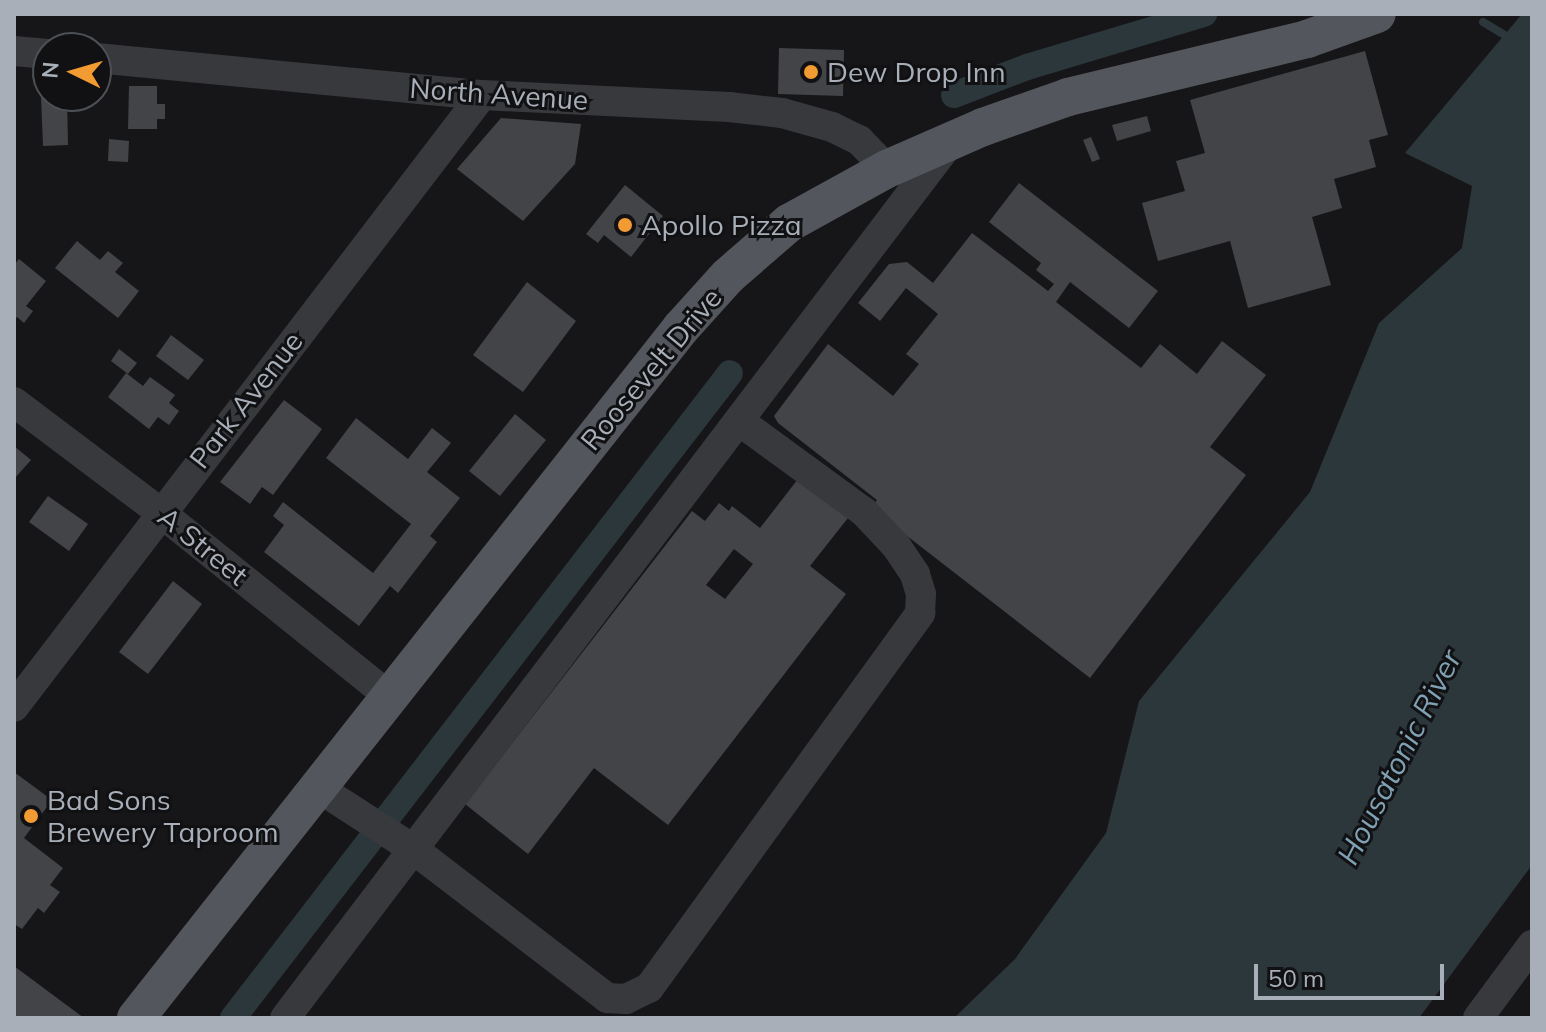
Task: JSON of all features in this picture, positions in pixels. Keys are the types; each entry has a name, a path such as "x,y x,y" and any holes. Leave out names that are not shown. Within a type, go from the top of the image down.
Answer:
{"main road":[{"name":"Roosevelt Drive","path":"136,1018 328,794 388,695 681,328 728,276 789,223 887,169 952,140 1068,97 1307,39 1377,14"}],"street":[{"name":"North Avenue","path":"112,60 482,95 729,107 782,113 832,127 859,140 887,169"},
{"name":"Park Avenue","path":"14,707 160,512 482,95"},
{"path":"285,1018 407,845 739,421 952,140"},
{"name":"A Street","path":"14,402 160,512 388,695"},
{"path":"328,794 407,845 607,998 626,999 649,988 920,613 921,594 915,574 897,547 864,512 739,421"},
{"path":"1478,1018 1532,945"}],"water":[{"name":"Housatonic River","path":"1522,14 1532,14 1532,865 1419,1018 954,1018 1015,959 1106,833 1139,701 1310,492 1379,323 1462,248 1472,186 1405,153"}],"building":[{"name":"Dew Drop Inn","path":"779,48 844,50 843,96 778,94"},
{"path":"1365,51 1388,135 1369,140 1376,167 1334,179 1342,208 1312,217 1331,285 1248,308 1230,241 1158,261 1142,203 1185,191 1176,161 1205,153 1190,100"},
{"path":"129,86 157,86 157,104 165,104 165,119 157,119 157,129 128,129"},
{"path":"42,112 67,112 68,145 43,146"},
{"path":"1147,116 1151,131 1117,141 1112,125"},
{"path":"501,118 581,124 575,164 523,221 457,169"},
{"path":"1091,137 1100,159 1092,162 1083,140"},
{"path":"109,139 129,141 128,162 108,161"},
{"path":"1019,183 1158,291 1129,328 1070,282 1056,302 1141,368 1160,344 1197,374 1222,341 1266,375 1210,447 1246,475 1090,678 871,508 877,500 778,423 774,416 828,344 893,396 919,364 906,354 938,314 906,288 880,321 858,303 889,264 907,262 933,283 972,233 1048,291 1054,284 1036,270 1041,263 989,222"},
{"name":"Apollo Pizza","path":"625,185 663,216 631,257 604,235 598,243 586,234"},
{"path":"77,241 100,260 108,251 123,263 115,272 139,291 118,318 55,268"},
{"path":"19,259 46,281 26,306 33,311 24,323 17,317 14,321 14,265"},
{"path":"527,282 576,321 523,392 473,355"},
{"path":"171,335 204,360 188,380 156,356"},
{"path":"119,349 137,363 128,374 111,361"},
{"path":"126,373 143,386 150,377 175,395 169,403 179,411 169,425 158,417 149,429 108,397"},
{"path":"284,400 322,429 273,495 262,487 250,504 220,482"},
{"path":"515,414 546,440 500,496 469,471"},
{"path":"356,418 408,459 432,428 451,443 427,472 460,498 430,536 437,542 398,593 390,586 359,626 264,552 284,525 273,516 283,502 373,573 411,524 326,458"},
{"path":"14,446 31,460 14,479"},
{"path":"798,479 848,518 810,566 846,594 668,825 594,768 528,854 465,804 692,511 705,521 719,503 729,511 732,506 760,528","holes":["734,549 753,564 725,599 706,585"]},
{"path":"48,496 88,524 69,551 29,522"},
{"path":"173,581 202,604 148,674 119,652"},
{"path":"14,772 52,800 24,838 63,868 50,885 60,892 44,913 38,908 22,929 14,924"},
{"path":"14,966 84,1018 14,1018"}],"waterway":[{"path":"954,95 1027,67 1204,14"},
{"path":"1483,22 1510,38"},
{"path":"233,1018 730,373"}],"place":[{"name":"Dew Drop Inn","path":"811,72"},
{"name":"Apollo Pizza","path":"625,225"},
{"name":"Bad Sons Brewery Taproom","path":"31,816"}]}
